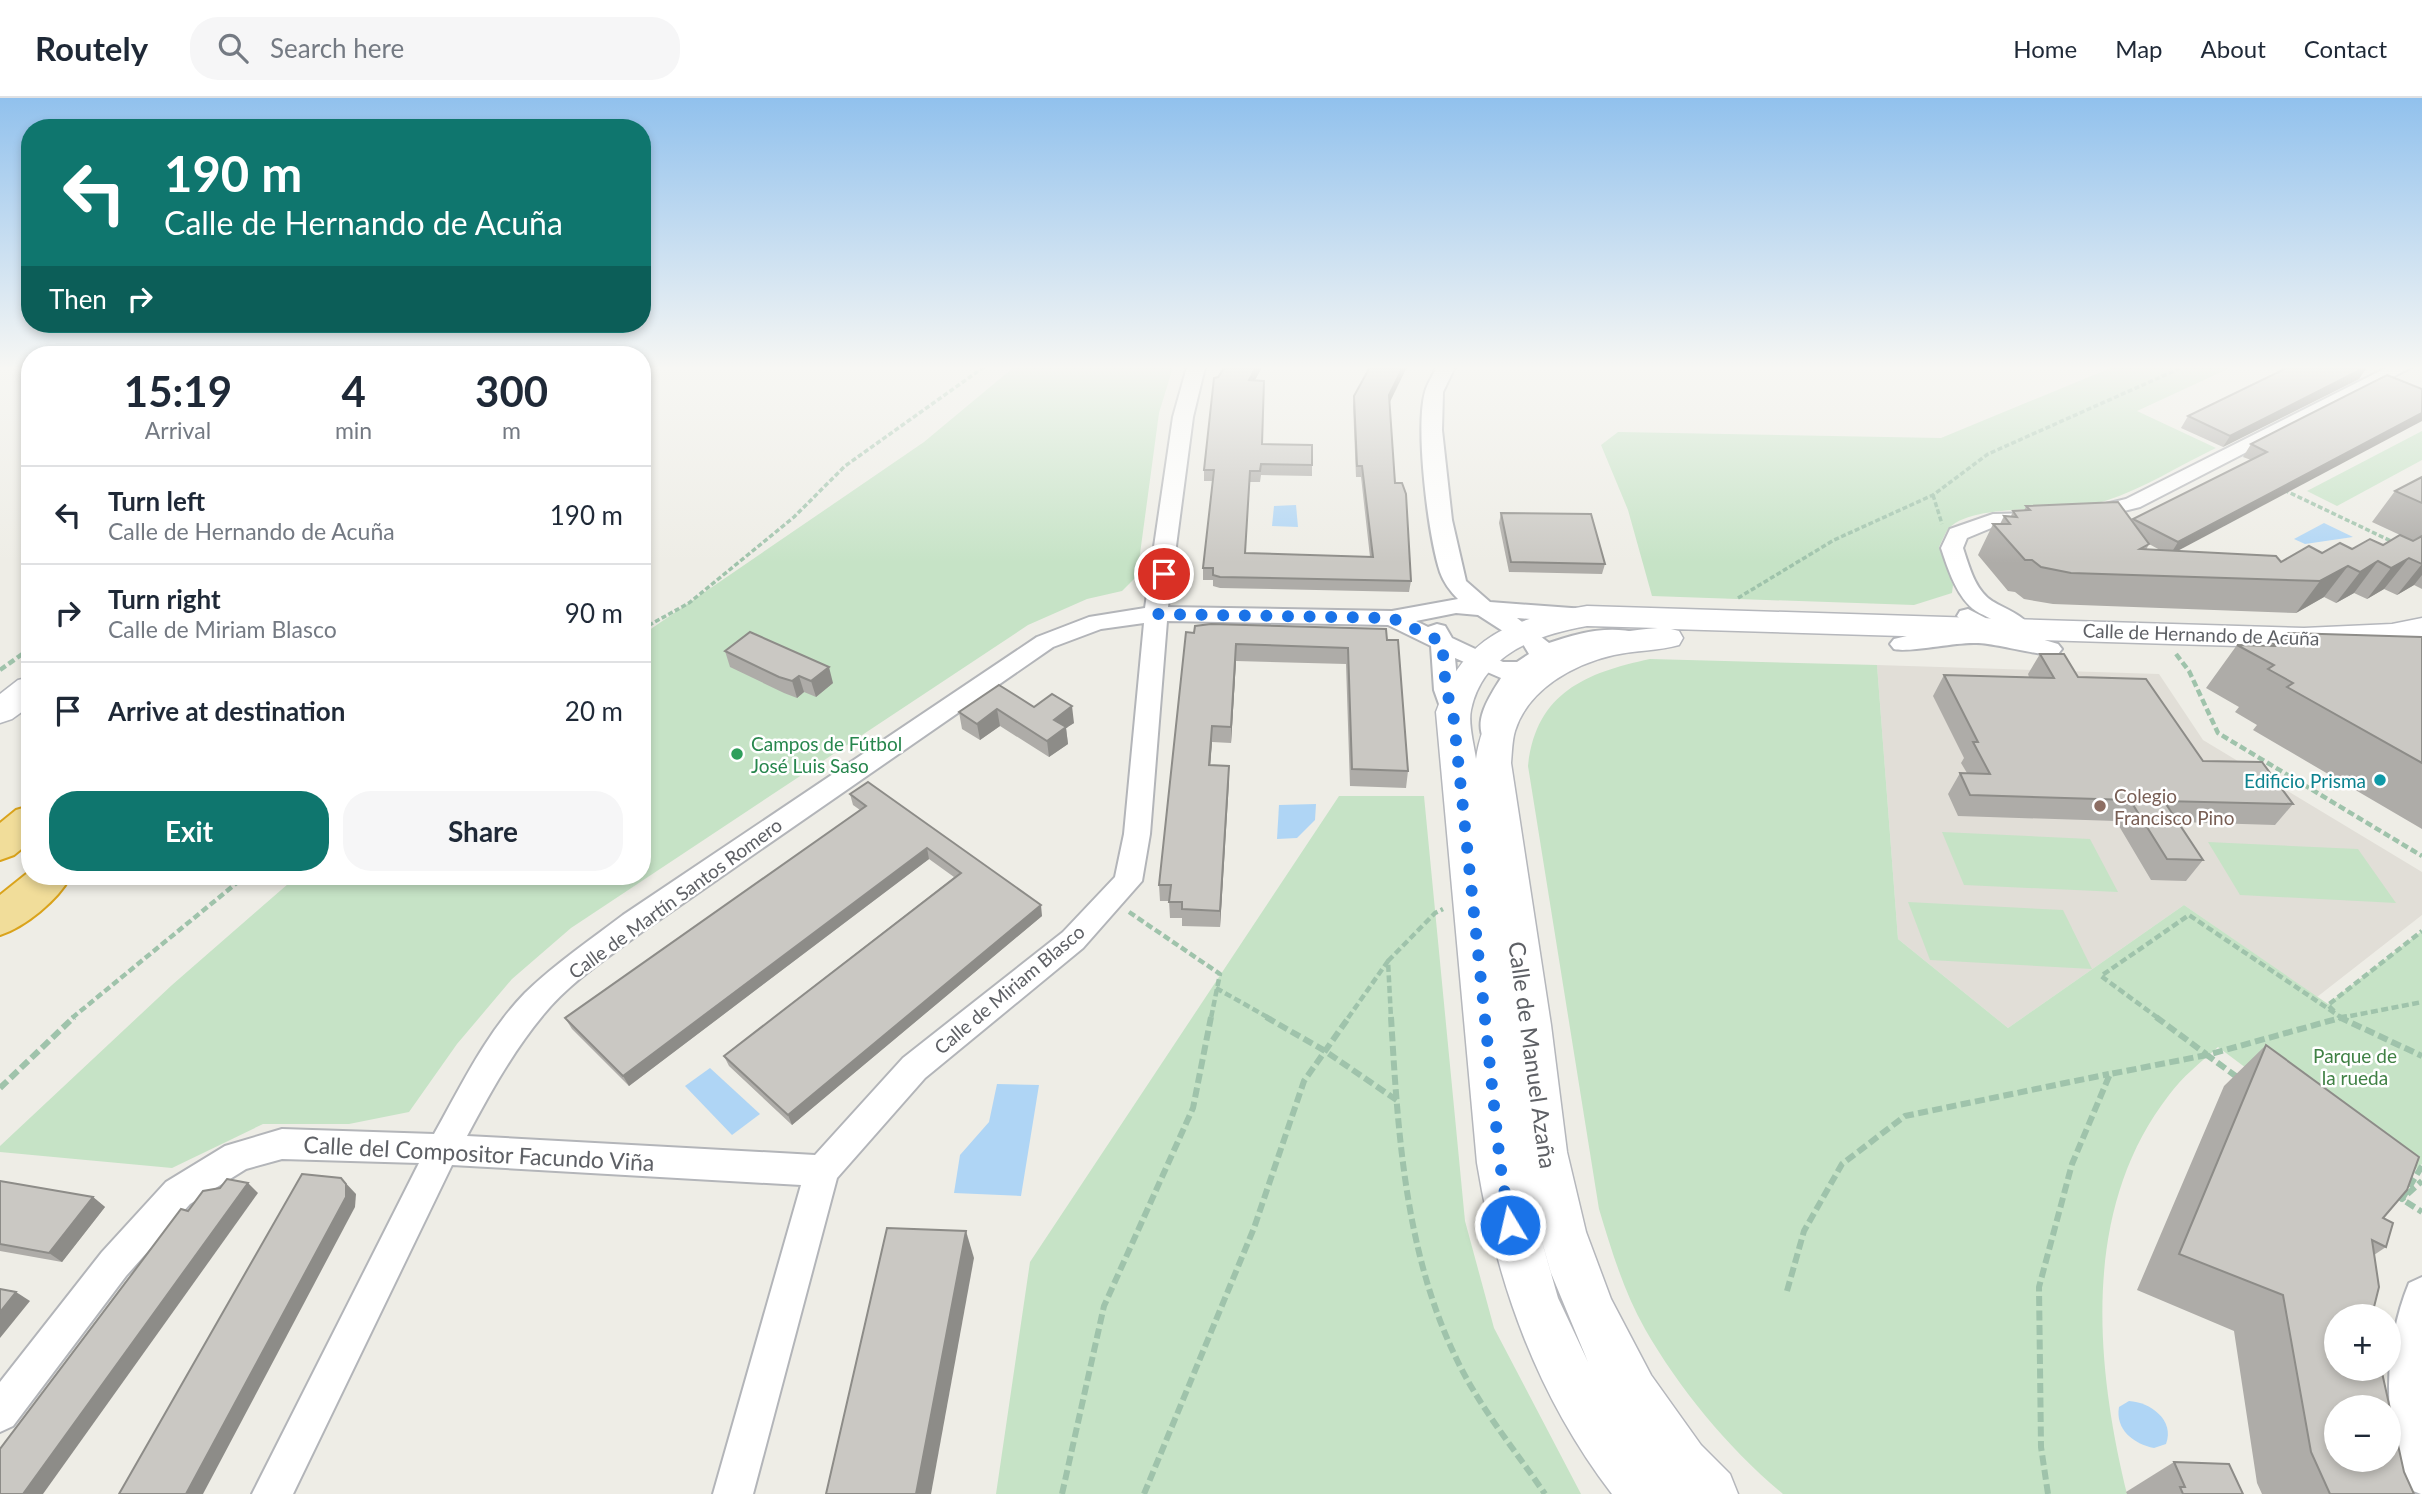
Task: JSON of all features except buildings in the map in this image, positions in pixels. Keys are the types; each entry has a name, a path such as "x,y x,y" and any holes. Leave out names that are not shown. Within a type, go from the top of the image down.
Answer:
{"highway":[{"path":"0,845 21,828"},
{"path":"0,919 40,885"}],"street":[{"name":"Calle de Miriam Blasco","path":"733,1494 822,1171 914,1068 1073,940 1128,881 1137,834 1156,614 1181,432"},
{"path":"1435,432 1435,463 1446,552 1455,583 1483,608"},
{"path":"1991,623 1961,577 1953,559 1952,548 1958,534 1993,520 2059,517 2133,503 2275,432"},
{"path":"1440,609 1455,583"},
{"name":"Calle de Hernando de Acuña","path":"1156,614 1392,618 1456,606 1587,616 1715,619 2050,649 2330,638 2392,634 2422,628"},
{"name":"Calle de Hernando de Acuña","path":"1483,608 1522,630 1541,648 1530,670"},
{"name":"Calle de Manuel Azaña","path":"1440,609 1435,626 1442,642 1446,690 1453,712 1500,1163 1510,1225 1531,1300 1562,1370 1591,1419 1646,1494"},
{"name":"Calle de Martín Santos Romero","path":"272,1494 488,1064 535,1003 581,962 1045,642 1097,622 1156,614"},
{"name":"Calle de Hernando de Acuña","path":"1478,661 1496,645 1522,630 1587,616"},
{"name":"Calle de Hernando de Acuña","path":"1392,618 1442,642"},
{"name":"Calle de Hernando de Acuña","path":"1991,623 2050,649"},
{"name":"Calle de Hernando de Acuña","path":"1530,670 1586,651 1646,639 1910,635 1991,623 2168,643 2353,659 2422,655"},
{"path":"1442,642 1500,670 1530,670"},
{"name":"Calle de Manuel Azaña","path":"1453,712 1460,686 1478,661"},
{"name":"Calle de Manuel Azaña","path":"1530,670 1493,741 1493,763 1551,1192 1578,1283 1599,1332 1656,1427 1702,1490"},
{"path":"0,711 21,695"},
{"name":"Calle del Compositor Facundo Viña","path":"0,1413 114,1264 178,1193 237,1157 282,1144 340,1144 442,1152 822,1171"},
{"path":"2422,1295 2408,1360 2413,1432 2422,1475"}],"path":[{"path":"651,624 689,603 794,517 845,466 896,432"},
{"path":"1715,619 1722,608 1834,540 1933,495 1988,454 2038,432"},
{"path":"2283,489 2397,544"},
{"path":"1933,495 1945,534"},
{"path":"2168,643 2189,671 2218,733 2422,856"},
{"path":"0,670 21,655"},
{"path":"0,1088 83,1008 234,885"},
{"path":"1062,1494 1104,1306 1193,1108 1220,974 1110,900"},
{"path":"1144,1494 1254,1228 1304,1081 1388,961 1435,913"},
{"path":"2239,1079 2101,976 2189,915 2341,1018 2422,1056"},
{"path":"2341,1018 2328,1004 2422,931"},
{"path":"1388,961 1403,1173 1427,1287 1457,1362 1545,1494"},
{"path":"1216,988 1325,1051 1398,1101"},
{"path":"1787,1290 1804,1231 1842,1164 1905,1116 2207,1055 2341,1018 2422,1002"},
{"path":"2048,1494 2041,1447 2039,1287 2072,1164 2110,1074"},
{"path":"2402,1199 2422,1166"},
{"path":"2402,1199 2422,1181"},
{"path":"2391,1191 2422,1212"}],"shaded area":[{"name":"Colegio Francisco Pino","path":"1877,665 2159,674 2203,740 2422,872 2422,915 2317,997 2184,905 2008,1028 1898,939"}],"green space":[{"name":"Campos de Fútbol José Luis Saso","path":"936,432 1156,432 1137,576 1122,591 1087,599 1028,625 651,875 651,629"},
{"path":"1618,432 1941,438 1955,432 2182,432 2216,448 2105,501 2068,507 2000,511 1962,520 1949,528 1939,547 1953,585 1952,593 1914,605 1652,596 1628,510 1601,445"},
{"path":"2422,432 2422,460 2337,506 2307,491"},
{"name":"Parque de la rueda","path":"1650,659 1877,665 1898,939 2008,1028 2184,905 2328,1004 2422,931 2422,1164 2399,1183 2218,1047 2174,1088 2141,1139 2121,1187 2109,1236 2103,1288 2103,1340 2108,1392 2127,1494 1783,1494 1744,1458 1707,1418 1659,1352 1637,1315 1613,1255 1599,1209 1528,766 1541,720 1568,690 1605,671"},
{"path":"1339,796 1424,796 1465,1221 1494,1328 1581,1494 996,1494 1030,1262"},
{"path":"1942,832 2090,839 2118,892 1964,885"},
{"path":"2208,842 2358,849 2396,903 2240,895"},
{"name":"Campos de Fútbol José Luis Saso","path":"287,885 636,885 571,928 512,979 457,1044 409,1112 349,1124 263,1124 172,1168 0,1152 0,1146 172,985"},
{"path":"1908,902 2063,910 2092,969 1930,960"}],"water":[{"path":"1296,505 1298,527 1272,526 1274,506"},
{"path":"2324,523 2353,537 2305,544 2294,539"},
{"path":"1316,804 1315,820 1297,838 1277,839 1279,805"},
{"path":"710,1068 760,1114 732,1135 685,1086"},
{"path":"997,1084 1039,1085 1021,1196 954,1193 960,1155 989,1122"},
{"path":"2129,1401 2145,1405 2159,1414 2167,1427 2166,1444 2154,1448 2128,1435 2120,1423 2119,1407"}],"place":[{"name":"Campos de Fútbol José Luis Saso","path":"737,754"},
{"name":"Edificio Prisma","path":"2380,780"},
{"name":"Colegio Francisco Pino","path":"2100,806"}],"route":[{"path":"1164,574 1156,614 1392,618 1442,642 1446,690 1453,712 1500,1163 1510,1225"}]}
